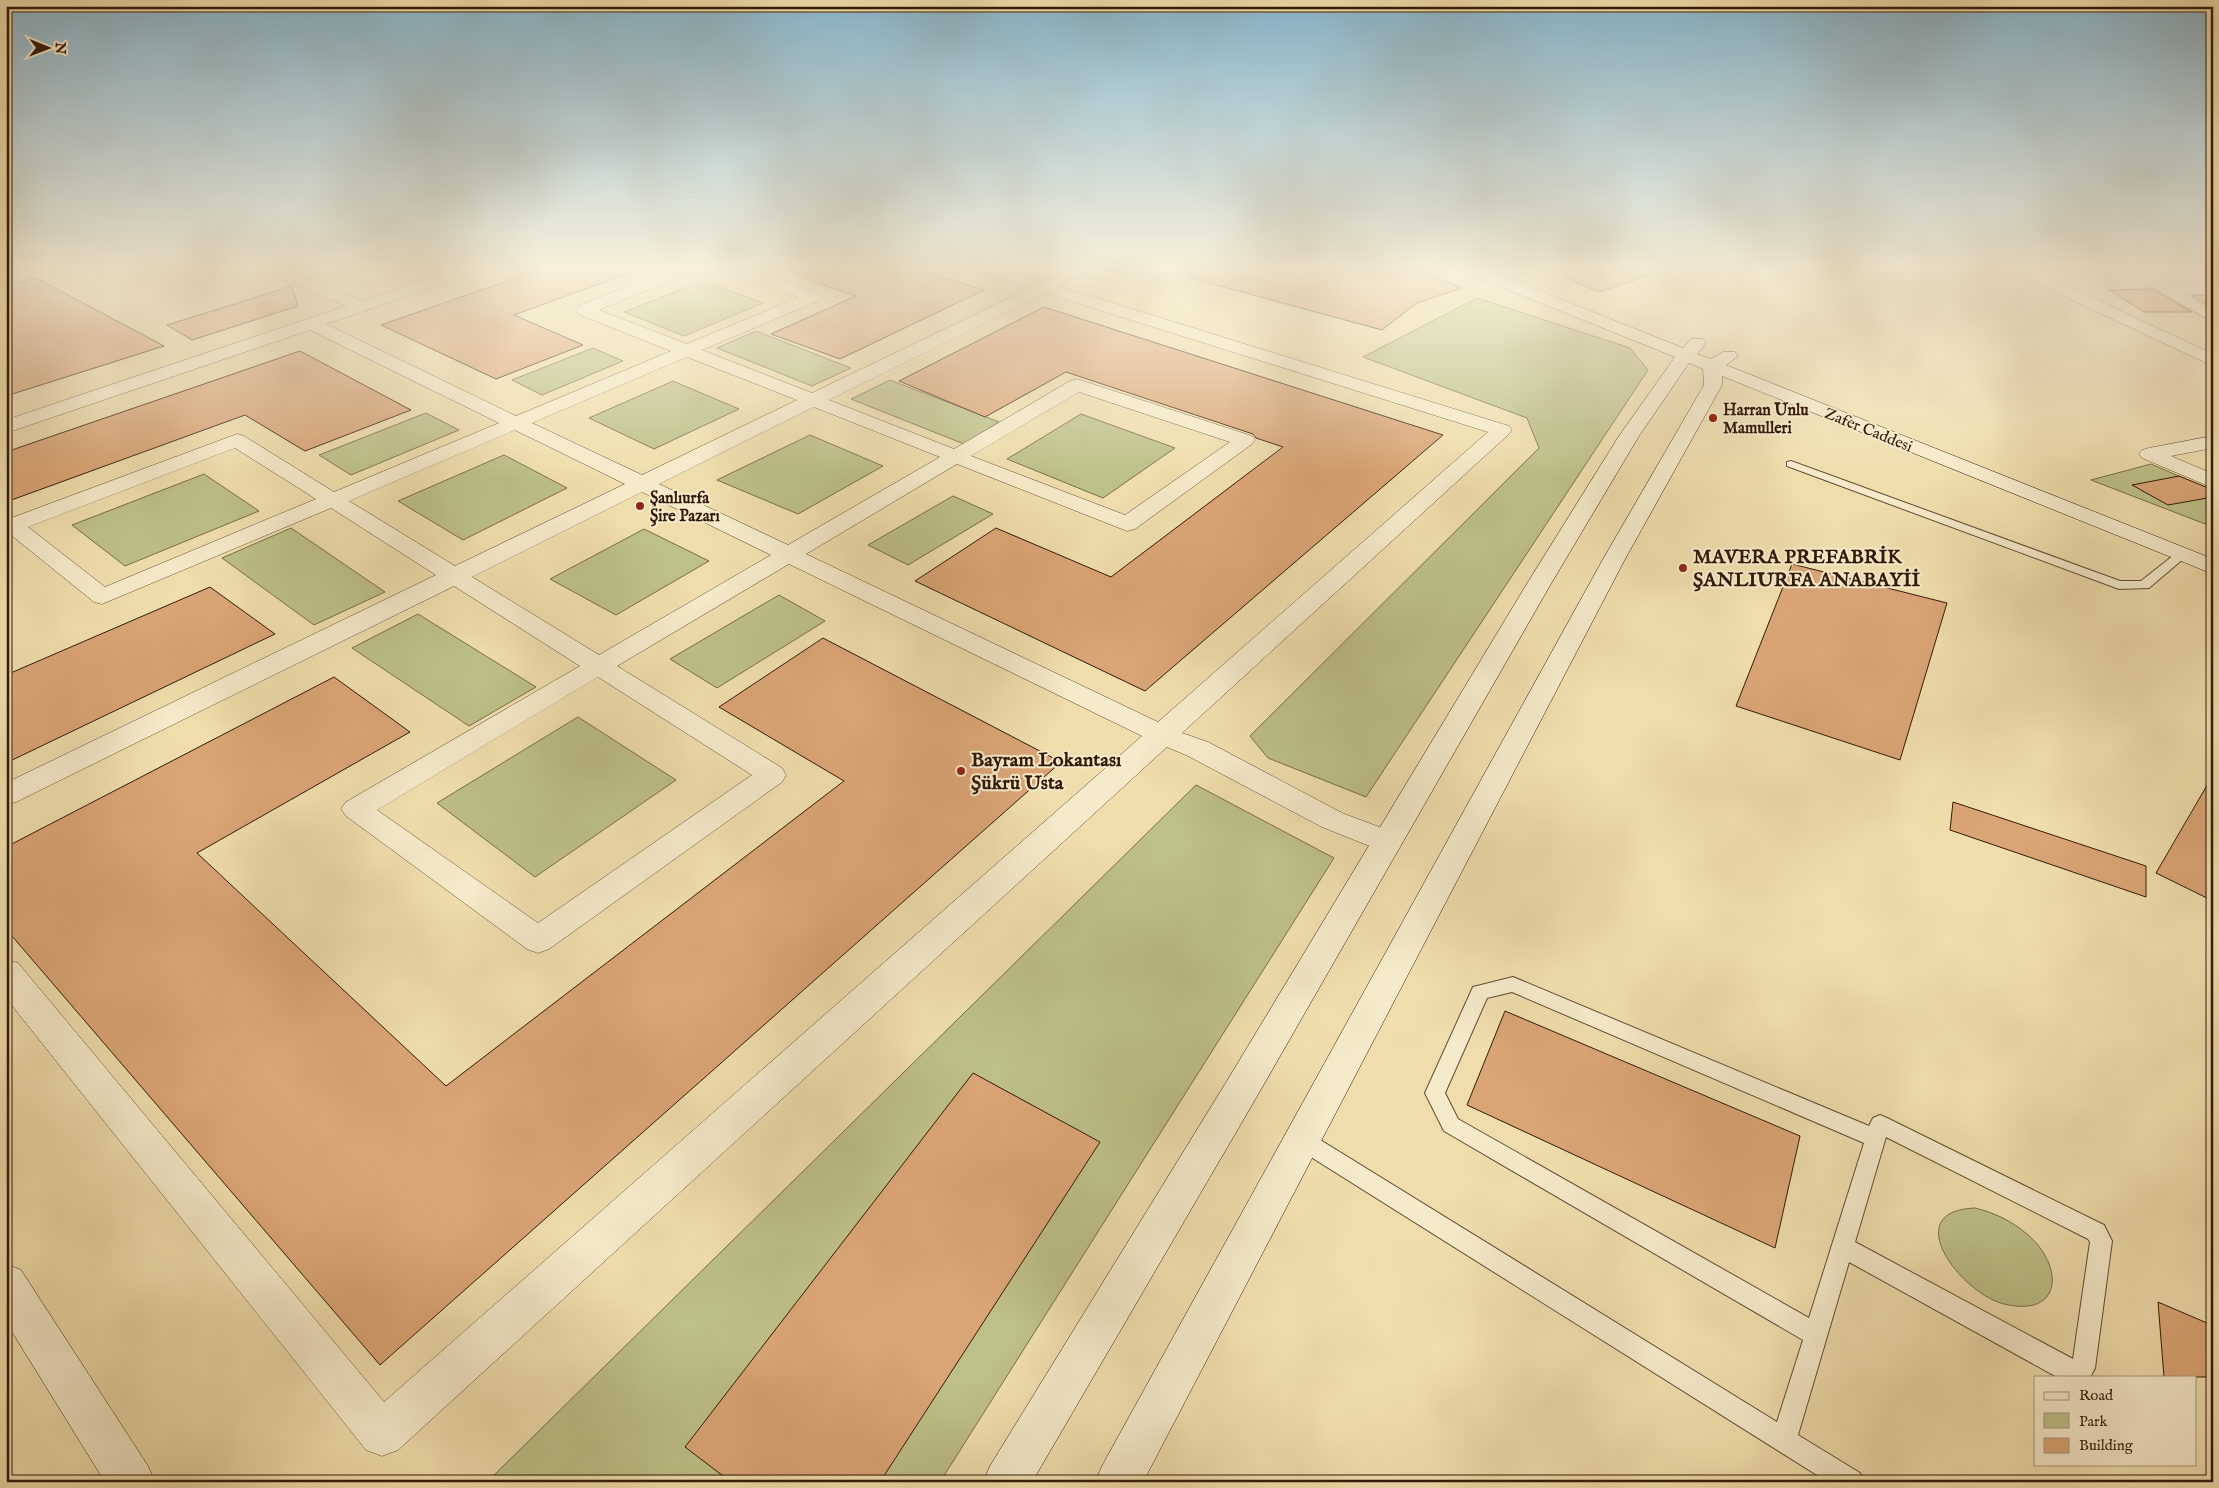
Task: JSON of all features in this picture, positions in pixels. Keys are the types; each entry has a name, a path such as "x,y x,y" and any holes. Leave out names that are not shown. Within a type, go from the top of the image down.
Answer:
{"street":[{"path":"6,427 269,338"},
{"path":"342,338 1162,735 1198,749 1332,820 1387,842"},
{"path":"655,338 686,351 955,457 1127,524 1245,440 1077,385 955,457 789,555 599,666 356,809 538,940 772,775 599,666 454,576 333,500 237,440 12,525 102,597 333,500 516,423 686,351 716,338"},
{"path":"6,795 941,338"},
{"path":"6,973 382,1434 1502,430 1207,338"},
{"name":"Zafer Caddesi","path":"1661,338 2213,549"},
{"name":"Zafer Caddesi","path":"1667,338 2213,566"},
{"path":"2165,338 2213,361"},
{"path":"1006,1482 1628,436 1676,367 1706,355 1713,385 1613,561 1118,1482"},
{"path":"2213,442 2149,454 2213,482"},
{"path":"6,1284 132,1482"}],"lane":[{"path":"1791,464 2119,584 2144,585 2183,554"},
{"path":"1816,1335 1451,1125 1435,1093 1480,992 1513,984 1876,1139"},
{"path":"1784,1440 1880,1124 2096,1232 2101,1241 2083,1368 2072,1372 1843,1247"},
{"path":"1302,1140 1851,1482"}],"green space":[{"path":"739,338 775,338 851,368 812,386 717,348"},
{"path":"1399,338 1601,338 1630,348 1648,370 1366,797 1268,758 1250,736 1539,448 1527,418 1363,357"},
{"path":"593,348 623,361 542,395 512,380"},
{"path":"890,380 999,422 964,444 851,399"},
{"path":"673,381 739,409 654,449 589,418"},
{"path":"426,413 459,430 351,475 319,455"},
{"path":"1081,414 1175,448 1103,498 1007,459"},
{"path":"810,435 883,466 798,514 717,480"},
{"path":"504,455 567,488 463,540 398,501"},
{"path":"2151,464 2213,491 2213,527 2091,480"},
{"path":"204,474 259,511 125,566 72,525"},
{"path":"953,496 993,514 908,565 868,545"},
{"path":"291,528 385,592 314,625 222,558"},
{"path":"644,529 709,561 616,615 550,579"},
{"path":"779,595 825,621 717,688 670,659"},
{"path":"418,614 536,687 469,726 352,648"},
{"path":"578,717 676,780 535,877 437,803"},
{"path":"1196,785 1334,858 940,1482 487,1482"},
{"path":"1975,1208 1989,1212 2009,1222 2022,1230 2040,1247 2048,1261 2052,1274 2052,1286 2047,1296 2038,1303 2023,1306 2004,1304 1987,1297 1956,1270 1944,1253 1939,1237 1941,1223 1952,1213"}],"building":[{"path":"6,338 150,338 164,346 6,396"},
{"path":"410,338 568,338 583,345 496,379"},
{"path":"783,338 883,338 840,359"},
{"path":"982,338 1142,338 1443,435 1145,691 915,581 996,528 1111,577 1283,447 1256,438 1253,434 1066,372 985,417 899,381"},
{"path":"300,351 411,410 305,451 245,415 6,502 6,452"},
{"path":"2179,476 2213,490 2213,497 2168,505 2132,485"},
{"path":"1792,564 1947,603 1900,760 1736,706"},
{"path":"210,587 275,634 6,763 6,675"},
{"path":"823,638 1061,762 380,1365 6,929 6,847 334,677 410,732 197,853 446,1086 844,781 719,707"},
{"path":"2213,775 2213,901 2156,873"},
{"path":"1953,802 2146,866 2146,897 1950,830"},
{"path":"1505,1011 1800,1136 1775,1248 1467,1105"},
{"path":"973,1073 1100,1142 880,1482 731,1482 685,1447"},
{"path":"2158,1302 2207,1323 2212,1377 2164,1376"}],"place":[{"name":"Harran Unlu Mamulleri","path":"1713,418"},
{"name":"Şanlıurfa Şire Pazarı","path":"640,506"},
{"name":"MAVERA PREFABRİK ŞANLIURFA ANABAYİİ","path":"1683,568"},
{"name":"Bayram Lokantası Şükrü Usta","path":"961,771"}]}
